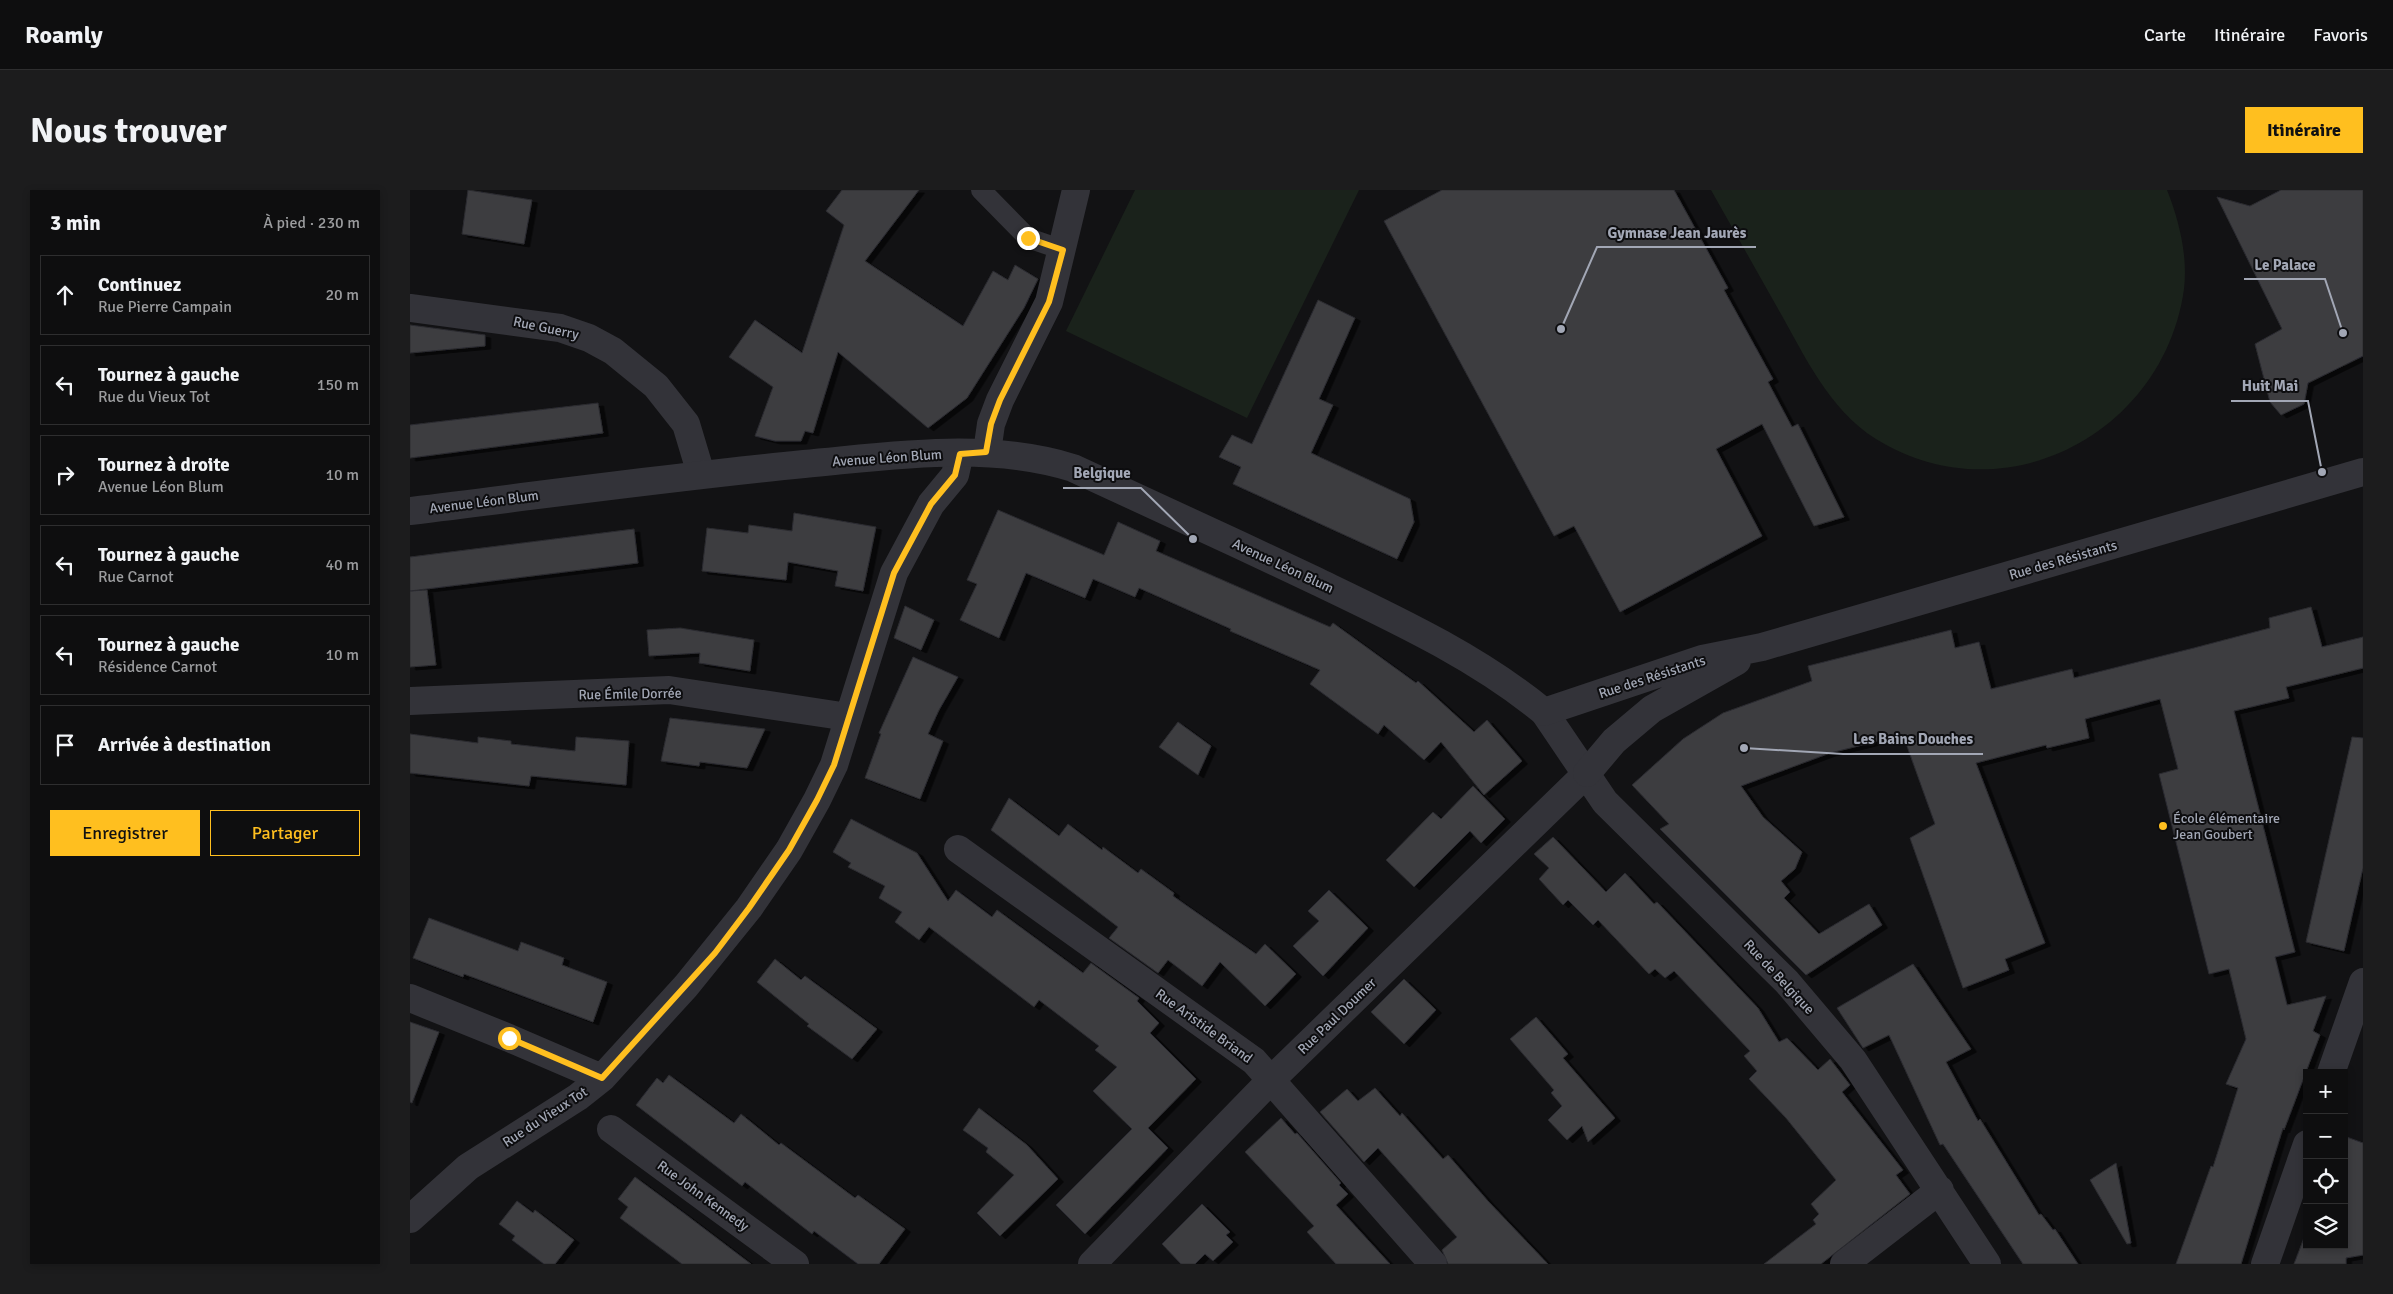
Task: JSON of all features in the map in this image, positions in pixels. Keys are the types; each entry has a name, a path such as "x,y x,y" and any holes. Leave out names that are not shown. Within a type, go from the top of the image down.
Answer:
{"street":[{"path":"986,452 991,424 1000,400 1049,302 1076,190"},
{"name":"Rue Guerry","path":"410,308 560,328 589,338 613,351 656,386 686,424 701,474"},
{"name":"Avenue Léon Blum","path":"410,510 610,488 701,474 885,456 986,452 1045,459 1073,468 1381,612 1442,644 1519,691 1544,712"},
{"name":"Rue du Vieux Tot","path":"410,1219 468,1167 578,1097 602,1078 715,953 754,901 789,850 834,765 894,573 931,504 955,475 960,454"},
{"name":"Rue des Résistants","path":"1544,712 1702,659 1762,647 2363,472"},
{"name":"Rue des Résistants","path":"1587,773 1614,741 1652,709 1762,647"},
{"name":"Rue Émile Dorrée","path":"410,701 669,690 848,717"},
{"name":"Rue de Belgique","path":"1544,712 1605,802 1787,982 1847,1053 1940,1190 1987,1264"},
{"name":"Rue Paul Doumer","path":"1092,1264 1270,1081 1587,773"},
{"name":"Rue Aristide Briand","path":"958,849 1254,1061 1433,1264"},
{"path":"2333,1069 2363,982"},
{"path":"410,998 602,1078"},
{"name":"Rue John Kennedy","path":"611,1129 795,1264"},
{"path":"2265,1264 2303,1155"},
{"path":"1844,1264 1940,1190"}],"lane":[{"path":"981,190 1028,238 1063,250"}],"shaded area":[{"path":"1135,190 1359,190 1247,418 1066,331"},
{"path":"1711,190 2167,190 2182,238 2185,264 2184,289 2170,340 2145,385 2111,421 2070,448 2024,464 1975,469 1925,461 1876,439 1859,427 1831,396 1808,362"}],"building":[{"path":"468,190 532,200 524,244 462,234"},
{"path":"842,190 919,190 865,261 963,326 993,271 1008,280 1015,265 1038,279 1024,308 967,398 928,428 838,352 813,433 805,431 801,441 775,441 755,436 773,387 729,357 755,320 802,353 844,225 826,211"},
{"path":"1442,190 1674,190 1728,288 1724,290 1773,379 1768,382 1792,427 1798,424 1844,517 1814,526 1762,424 1716,449 1762,536 1620,612 1574,526 1554,536 1384,221"},
{"path":"2281,190 2363,190 2363,356 2308,383 2304,404 2281,415 2270,402 2255,344 2282,329 2217,197 2250,206"},
{"path":"1318,300 1355,318 1319,399 1333,405 1311,453 1410,499 1414,522 1397,559 1233,484 1241,467 1219,457 1232,435 1252,444"},
{"path":"410,325 485,335 485,346 410,353"},
{"path":"598,403 603,433 410,458 410,425"},
{"path":"998,510 1104,555 1118,522 1160,541 1156,551 1330,627 1333,623 1416,683 1418,681 1474,732 1487,720 1522,761 1484,795 1441,742 1424,760 1384,725 1378,734 1310,684 1320,670 1230,631 1231,629 1139,588 1135,597 1093,579 1085,598 1026,573 999,638 960,620 977,584 967,580"},
{"path":"794,513 876,527 863,591 835,586 838,571 788,562 786,580 702,571 707,528 748,533 749,525 792,531"},
{"path":"634,529 638,563 410,591 410,557"},
{"path":"427,590 436,665 410,667 410,591"},
{"path":"905,606 934,620 921,650 894,638"},
{"path":"2311,607 2322,647 2363,637 2363,668 2286,687 2289,698 2234,711 2295,952 2275,957 2287,1005 2326,996 2313,1031 2320,1035 2307,1069 2303,1069 2303,1080 2284,1130 2283,1128 2241,1264 2176,1264 2211,1166 2213,1167 2238,1088 2226,1084 2246,1039 2229,969 2209,974 2159,774 2178,769 2160,699 2085,719 2089,738 2047,748 2046,745 1976,763 2045,943 2005,959 2009,970 1963,988 1910,838 1935,824 1903,735 1830,753 1741,786 1763,817 1802,852 1795,869 1781,881 1790,892 1784,898 1819,934 1869,904 1882,925 1806,975 1660,829 1669,824 1632,785 1683,739 1723,713 1812,681 1808,666 1951,630 1955,648 1979,642 1991,689 2072,669 2074,678 2194,648 2270,628 2269,618"},
{"path":"680,628 754,640 750,671 699,663 700,653 649,656 647,630"},
{"path":"913,657 958,677 928,734 943,741 920,799 865,778 881,734 879,733"},
{"path":"670,718 765,729 747,768 700,762 699,766 661,761"},
{"path":"1178,722 1211,746 1198,775 1159,747"},
{"path":"410,734 478,743 478,737 511,741 511,744 575,751 576,737 629,741 626,785 531,776 529,786 410,773"},
{"path":"2352,737 2363,738 2363,868 2344,951 2306,942"},
{"path":"1473,786 1505,819 1481,843 1470,831 1414,887 1386,860 1433,812 1441,819"},
{"path":"1009,798 1059,836 1068,824 1102,850 1103,847 1138,873 1141,869 1174,893 1173,896 1256,954 1265,944 1296,974 1265,1006 1220,962 1202,986 1168,960 1158,973 1109,938 1118,927 991,830"},
{"path":"851,819 917,853 948,901 956,890 992,917 997,910 1083,973 1091,963 1139,998 1137,1001 1159,1023 1150,1033 1196,1079 1148,1128 1168,1148 1085,1234 1056,1205 1132,1129 1093,1091 1117,1067 1095,1050 1099,1046 1039,1000 1034,1007 929,927 919,940 895,922 902,912 879,898 885,886 848,867 851,863 833,852"},
{"path":"1553,837 1606,892 1625,873 1654,904 1657,902 1758,1008 1779,1042 1787,1038 1818,1070 1830,1059 1850,1085 1842,1092 1903,1170 1896,1175 1910,1194 1821,1264 1764,1264 1816,1224 1813,1220 1819,1214 1811,1204 1836,1180 1786,1118 1749,1079 1757,1071 1744,1056 1750,1051 1674,971 1665,978 1655,969 1649,974 1598,920 1593,925 1568,900 1563,905 1539,879 1549,868 1534,854"},
{"path":"1329,890 1368,928 1323,976 1293,946 1319,921 1308,911"},
{"path":"429,918 518,951 521,942 564,958 562,965 607,982 593,1022 464,974 463,977 413,958"},
{"path":"775,959 801,980 805,976 877,1029 852,1059 807,1026 809,1024 757,982"},
{"path":"1913,964 1971,1049 1946,1062 1978,1121 1980,1119 2039,1215 2041,1214 2053,1230 2055,1229 2078,1264 2023,1264 1943,1144 1940,1145 1889,1035 1863,1048 1837,1008"},
{"path":"1404,979 1436,1010 1404,1044 1371,1012"},
{"path":"1536,1017 1568,1054 1563,1058 1615,1118 1588,1142 1582,1126 1567,1140 1548,1120 1562,1106 1551,1093 1554,1090 1510,1039"},
{"path":"410,1022 439,1032 412,1103 410,1102"},
{"path":"669,1075 734,1123 741,1114 779,1145 781,1143 855,1198 858,1195 905,1229 879,1264 858,1264 814,1231 812,1234 745,1182 742,1186 636,1105 657,1078 663,1083"},
{"path":"1375,1088 1400,1116 1402,1113 1443,1159 1448,1155 1488,1201 1548,1264 1448,1264 1442,1250 1457,1237 1378,1148 1364,1162 1320,1112 1347,1089 1358,1101"},
{"path":"979,1108 1027,1145 1058,1179 1000,1236 977,1213 1014,1175 986,1152 988,1148 963,1130"},
{"path":"1281,1118 1295,1134 1297,1133 1341,1183 1339,1185 1348,1194 1336,1205 1390,1264 1336,1264 1307,1232 1314,1226 1245,1152"},
{"path":"2348,1137 2363,1143 2363,1255 2346,1258 2346,1264 2294,1264 2303,1240 2303,1249 2348,1249"},
{"path":"2116,1163 2131,1243 2127,1244 2090,1180"},
{"path":"635,1177 751,1264 682,1264 620,1218 628,1207 618,1199"},
{"path":"517,1201 533,1213 535,1210 574,1240 555,1264 544,1264 512,1240 515,1236 499,1224"},
{"path":"1202,1204 1230,1232 1226,1235 1233,1242 1213,1261 1205,1254 1195,1264 1181,1264 1162,1244"}],"place":[{"name":"Gymnase Jean Jaurès","path":"1561,329"},
{"name":"Le Palace","path":"2343,333"},
{"name":"Huit Mai","path":"2322,472"},
{"name":"Belgique","path":"1193,539"},
{"name":"Les Bains Douches","path":"1744,748"},
{"name":"École élémentaire Jean Goubert","path":"2163,826"}],"route":[{"path":"509,1038 602,1078 715,953 789,850 834,765 894,573 931,504 946,489 955,475 960,454 986,452 991,424 1000,400 1049,302 1063,250 1028,238"}]}
